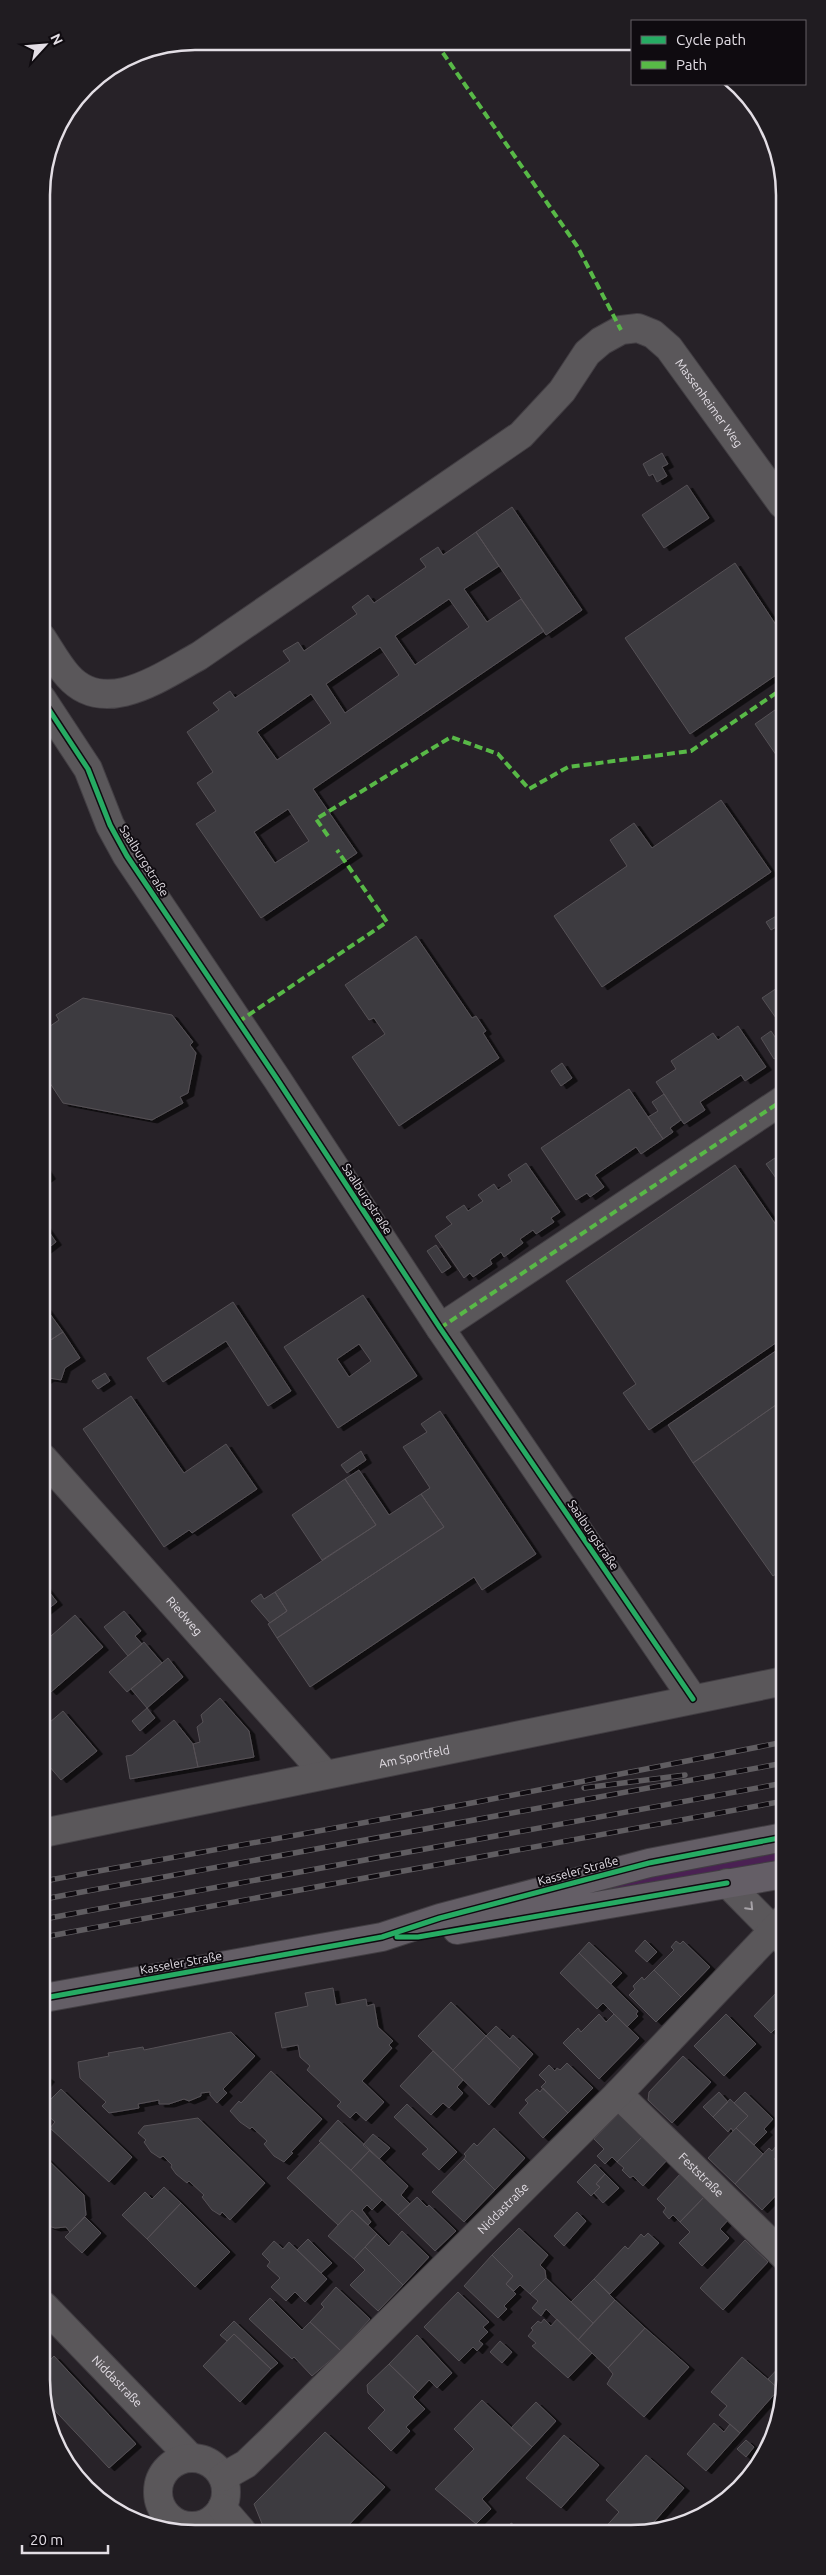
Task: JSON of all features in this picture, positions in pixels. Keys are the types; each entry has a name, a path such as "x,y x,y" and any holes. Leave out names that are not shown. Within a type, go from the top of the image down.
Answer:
{"main road":[{"name":"Kasseler Straße","path":"50,1997 382,1937 440,1918 649,1863 776,1839"},
{"name":"Kasseler Straße","path":"382,1937 418,1937 776,1875"}],"street":[{"name":"Massenheimer Weg","path":"50,650 68,676 90,692 113,694 145,686 199,656 521,435 562,391 587,353 601,341 621,330 638,328 653,334 669,348 776,496"},
{"name":"Saalburgstraße","path":"50,711 88,769 110,825 127,856 277,1079 440,1328 693,1698"},
{"path":"440,1328 776,1105"},
{"name":"Riedweg","path":"50,1466 325,1774"},
{"name":"Am Sportfeld","path":"50,1831 616,1717 693,1698 776,1682"},
{"name":"Niddastraße","path":"727,1884 776,1927"},
{"name":"Niddastraße","path":"223,2477 246,2464 270,2441 776,1934"},
{"name":"Feststraße","path":"618,2094 776,2248"},
{"name":"Niddastraße","path":"50,2312 189,2456"},
{"path":"183,2525 175,2522 165,2514 158,2502 157,2488 162,2475 170,2465 189,2456 208,2461 223,2477 226,2495 222,2508 214,2519 202,2525"},
{"path":"222,2508 237,2525"}],"shaded area":[{"path":"776,1852 776,1861 614,1889 612,1885 672,1870"}],"building":[{"path":"662,453 668,464 662,467 667,476 657,482 653,474 649,476 643,464"},
{"path":"687,485 709,518 664,548 642,515"},
{"path":"512,507 582,610 546,635 476,532"},
{"path":"476,532 499,566 464,589 487,622 521,599 544,631 313,789 357,853 261,918 196,824 216,811 197,783 213,772 187,732 219,710 213,703 230,691 235,698 290,661 283,651 298,642 304,651 357,614 352,607 368,595 374,603 426,567 420,559 438,547 443,555","holes":["449,599 469,627 415,665 395,636","380,647 399,675 345,713 326,684","311,694 331,723 277,760 257,732","288,809 309,841 275,863 254,832"]},
{"path":"735,563 776,625 776,675 690,734 625,638"},
{"path":"776,709 776,755 755,724"},
{"path":"721,800 771,872 602,987 554,916 627,866 610,840 634,823 652,848"},
{"path":"776,916 776,927 771,930 766,922"},
{"path":"416,936 472,1018 476,1016 486,1031 483,1033 499,1058 399,1126 352,1057 385,1034 374,1018 369,1020 345,985"},
{"path":"776,989 776,1018 762,998"},
{"path":"83,998 172,1015 193,1042 190,1045 196,1053 188,1093 180,1097 183,1103 152,1120 63,1103 50,1083 50,1026 59,1020 56,1015"},
{"path":"738,1026 766,1067 745,1081 741,1075 700,1102 705,1110 684,1124 656,1082 676,1069 671,1061 713,1033 718,1040"},
{"path":"771,1031 776,1038 776,1058 774,1059 761,1038"},
{"path":"562,1063 572,1078 561,1086 551,1071"},
{"path":"629,1089 663,1139 641,1154 636,1147 595,1175 604,1187 590,1197 587,1193 576,1200 541,1148"},
{"path":"664,1094 681,1120 670,1128 673,1132 663,1139 648,1117 658,1111 652,1102"},
{"path":"776,1157 776,1178 766,1164"},
{"path":"526,1163 560,1212 551,1218 554,1222 536,1234 533,1230 520,1239 523,1243 504,1257 501,1252 490,1260 492,1264 473,1277 470,1273 464,1278 435,1236 452,1224 446,1217 464,1205 468,1211 483,1201 478,1195 494,1184 498,1190 512,1181 508,1175"},
{"path":"735,1165 776,1225 776,1343 649,1430 623,1393 636,1384 566,1281"},
{"path":"50,1233 56,1242 50,1247"},
{"path":"436,1245 451,1267 442,1273 427,1251"},
{"path":"363,1295 417,1376 338,1428 284,1347","holes":["359,1344 371,1361 349,1377 337,1359"]},
{"path":"233,1302 291,1391 268,1406 226,1341 163,1382 147,1358"},
{"path":"50,1314 63,1332 50,1340"},
{"path":"63,1332 80,1358 65,1368 61,1380 50,1378 50,1340"},
{"path":"776,1351 776,1405 693,1463 668,1425"},
{"path":"105,1373 110,1381 98,1389 92,1381"},
{"path":"131,1396 184,1473 226,1444 257,1489 192,1533 189,1530 164,1547 83,1429"},
{"path":"776,1405 776,1574 773,1576 693,1463"},
{"path":"440,1411 536,1554 482,1590 474,1577 310,1687 277,1638 444,1527 421,1494 430,1488 403,1447 427,1432 421,1424"},
{"path":"361,1451 366,1460 347,1473 341,1465"},
{"path":"359,1470 389,1515 421,1494 444,1527 277,1638 268,1624 287,1611 275,1592 376,1525 345,1479"},
{"path":"345,1479 376,1525 322,1560 292,1515"},
{"path":"275,1592 287,1611 270,1623 251,1601 261,1594 264,1599"},
{"path":"50,1593 57,1602 50,1608"},
{"path":"124,1611 141,1631 135,1636 142,1644 128,1656 104,1627"},
{"path":"75,1615 103,1647 51,1692 50,1691 50,1637"},
{"path":"144,1642 162,1663 127,1692 109,1672"},
{"path":"168,1658 183,1677 147,1708 131,1689"},
{"path":"220,1698 249,1731 254,1757 198,1767 193,1744 200,1742 197,1727 203,1722 201,1715"},
{"path":"147,1708 155,1718 140,1731 132,1721"},
{"path":"63,1711 97,1751 61,1780 50,1767 50,1722"},
{"path":"174,1720 193,1744 198,1767 130,1779 126,1756 132,1755"},
{"path":"645,1940 657,1952 647,1962 635,1951"},
{"path":"676,1941 680,1944 683,1941 710,1967 681,1997 654,1970 674,1950 671,1947"},
{"path":"589,1942 622,1973 611,1984 579,1953"},
{"path":"579,1953 638,2011 636,2014 638,2016 627,2027 603,2003 597,2009 560,1973"},
{"path":"654,1970 681,1997 656,2022 629,1995 635,1989 633,1986 642,1977 644,1980"},
{"path":"333,1988 336,2005 366,1999 367,2006 374,2004 378,2027 393,2041 389,2045 392,2048 362,2081 384,2102 366,2121 356,2112 350,2118 337,2106 341,2102 307,2070 310,2066 300,2057 298,2045 282,2048 275,2013 308,2006 305,1993"},
{"path":"776,1993 776,2028 771,2033 754,2016"},
{"path":"451,2002 486,2036 453,2070 418,2036"},
{"path":"599,2014 606,2022 614,2014 639,2038 599,2079 563,2043 578,2028 581,2032"},
{"path":"726,2014 756,2044 724,2076 694,2046"},
{"path":"496,2026 510,2039 513,2035 533,2054 520,2069 486,2036"},
{"path":"231,2032 255,2056 223,2089 227,2093 217,2103 210,2095 210,2092 201,2093 201,2096 189,2101 184,2099 169,2104 159,2104 159,2100 138,2104 139,2108 109,2113 102,2106 106,2102 80,2078 78,2062 109,2056 108,2053 143,2047 144,2050"},
{"path":"486,2036 520,2069 489,2105 453,2070"},
{"path":"433,2051 463,2080 457,2087 463,2093 449,2108 443,2103 431,2115 400,2086"},
{"path":"683,2056 711,2082 672,2123 648,2100 649,2092"},
{"path":"567,2063 593,2088 568,2113 541,2087 546,2082 539,2075 549,2065 555,2071 557,2068 560,2070"},
{"path":"271,2071 322,2119 284,2162 274,2156 264,2144 267,2141 252,2127 250,2129 240,2122 230,2111 239,2101 241,2103"},
{"path":"543,2088 568,2113 543,2138 519,2113 528,2103 525,2100 537,2089 540,2092"},
{"path":"61,2089 132,2157 109,2182 50,2128 55,2122 50,2117 50,2100"},
{"path":"719,2092 728,2102 713,2117 703,2107"},
{"path":"745,2092 773,2119 764,2129 767,2132 754,2145 736,2128 748,2116 734,2103"},
{"path":"730,2099 748,2116 733,2131 731,2128 728,2132 713,2117"},
{"path":"407,2104 457,2152 439,2170 422,2154 428,2149 394,2117"},
{"path":"621,2111 644,2135 617,2162 612,2157 605,2164 597,2156 604,2149 594,2139"},
{"path":"198,2118 265,2183 230,2220 222,2212 220,2215 212,2210 202,2197 204,2195 189,2181 187,2183 176,2174 171,2167 172,2165 163,2156 160,2158 151,2152 144,2142 146,2140 138,2133 144,2126"},
{"path":"338,2120 370,2150 351,2170 319,2141"},
{"path":"494,2128 525,2158 495,2190 464,2159 466,2156 464,2154 474,2143 477,2146"},
{"path":"736,2128 763,2154 735,2184 708,2158"},
{"path":"373,2134 390,2148 379,2159 363,2145"},
{"path":"644,2135 669,2158 643,2186 633,2176 630,2178 622,2170 624,2168 617,2162"},
{"path":"321,2142 382,2200 372,2210 367,2205 362,2210 371,2222 368,2225 352,2210 338,2225 287,2178"},
{"path":"776,2146 776,2157 774,2159 776,2161 776,2195 762,2210 735,2184 769,2148 772,2151"},
{"path":"370,2150 408,2186 401,2195 410,2204 398,2215 351,2170"},
{"path":"464,2159 495,2190 464,2222 432,2192"},
{"path":"50,2162 84,2195 86,2215 70,2232 66,2227 50,2227"},
{"path":"595,2164 605,2174 596,2184 600,2187 591,2196 577,2182"},
{"path":"681,2173 705,2196 680,2222 673,2215 669,2219 663,2212 666,2208 657,2199"},
{"path":"605,2174 619,2188 603,2203 594,2193 600,2187 596,2184"},
{"path":"164,2187 181,2203 147,2239 122,2215 145,2192 152,2199"},
{"path":"705,2196 729,2219 720,2229 729,2238 702,2266 679,2243 690,2232 680,2222"},
{"path":"417,2197 427,2207 429,2205 456,2231 435,2251 398,2215"},
{"path":"181,2203 230,2252 195,2287 147,2239"},
{"path":"352,2210 377,2234 354,2259 328,2236"},
{"path":"577,2212 586,2221 564,2246 554,2236"},
{"path":"85,2217 101,2233 82,2253 65,2237"},
{"path":"519,2228 548,2255 540,2265 545,2270 546,2278 530,2294 520,2285 514,2291 506,2284 513,2276 492,2255"},
{"path":"402,2231 429,2257 403,2285 365,2247 377,2234 389,2246"},
{"path":"648,2233 659,2243 610,2294 594,2279 625,2246 628,2249 641,2234 644,2237"},
{"path":"308,2239 332,2263 321,2273 297,2250"},
{"path":"745,2240 768,2262 723,2310 700,2288"},
{"path":"274,2241 283,2249 289,2242 327,2279 305,2302 295,2292 286,2301 271,2287 280,2278 267,2266 270,2262 262,2254"},
{"path":"365,2247 403,2285 378,2311 350,2285 365,2270 354,2259"},
{"path":"492,2255 513,2276 506,2284 516,2294 504,2306 507,2309 498,2318 464,2286"},
{"path":"546,2278 593,2323 578,2340 546,2309 541,2316 532,2308 538,2301 530,2294"},
{"path":"594,2279 615,2300 593,2323 571,2302"},
{"path":"336,2287 370,2319 341,2351 310,2322 324,2307 321,2304"},
{"path":"458,2292 489,2322 483,2327 488,2332 479,2341 483,2344 477,2351 473,2347 459,2361 424,2327"},
{"path":"270,2298 302,2330 310,2322 341,2351 312,2376 294,2357 292,2359 249,2319"},
{"path":"615,2300 645,2328 608,2368 578,2340"},
{"path":"544,2319 551,2326 557,2319 592,2353 568,2378 532,2346 536,2343 528,2336 533,2330 531,2328 538,2321 541,2323"},
{"path":"234,2321 278,2363 271,2369 234,2334 227,2341 220,2335"},
{"path":"645,2328 689,2367 644,2417 607,2384 613,2374 608,2368"},
{"path":"234,2334 271,2369 240,2402 203,2366"},
{"path":"417,2335 452,2373 437,2388 429,2380 418,2392 389,2364"},
{"path":"500,2341 512,2352 502,2363 490,2352"},
{"path":"54,2356 136,2444 109,2468 53,2409 51,2399 50,2360"},
{"path":"742,2357 776,2386 776,2393 740,2433 719,2415 727,2406 711,2392"},
{"path":"389,2364 418,2392 413,2397 425,2409 406,2427 410,2431 391,2451 368,2428 385,2410 368,2393 367,2385"},
{"path":"776,2370 776,2387 768,2379"},
{"path":"482,2400 532,2447 482,2499 491,2509 476,2524 435,2489 474,2449 454,2429"},
{"path":"536,2402 556,2421 532,2447 511,2428"},
{"path":"714,2423 724,2432 730,2424 740,2433 706,2471 687,2454"},
{"path":"325,2432 385,2487 349,2525 263,2525 254,2504"},
{"path":"564,2435 599,2465 561,2508 526,2478"},
{"path":"746,2440 754,2447 746,2457 737,2449"},
{"path":"646,2455 684,2488 653,2523 640,2525 607,2525 619,2512 606,2500"}],"railway":[{"path":"50,1880 477,1802 776,1744"},
{"path":"50,1898 776,1764"},
{"path":"584,1788 685,1775"},
{"path":"50,1918 776,1784"},
{"path":"50,1936 776,1802"}],"marked path":[{"path":"441,50 577,246 621,330"},
{"path":"328,836 316,819 451,737 498,754 529,789 568,767 691,751 776,693"},
{"path":"238,1022 387,922 337,850"},
{"path":"440,1328 776,1105"}],"cycle path":[{"path":"50,711 88,769 110,825 127,856 277,1079 440,1328 693,1699"},
{"path":"50,1997 382,1937 440,1918 649,1863 776,1839"},
{"path":"397,1937 418,1937 727,1883"}]}
